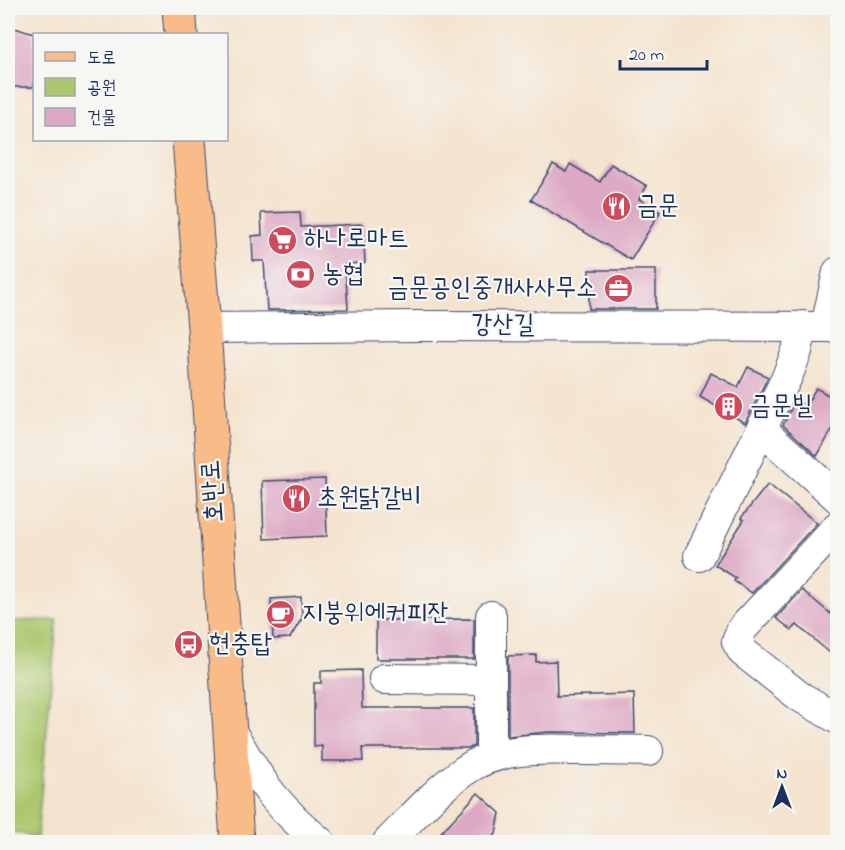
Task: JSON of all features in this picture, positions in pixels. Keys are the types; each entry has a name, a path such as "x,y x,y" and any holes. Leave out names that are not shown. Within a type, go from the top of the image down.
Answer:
{"main road":[{"path":"179,8 181,33"},
{"name":"호반로","path":"189,141 204,328 237,843"}],"street":[{"path":"699,556 787,377 797,351 822,326 837,272"},
{"name":"강산길","path":"204,328 822,326"},
{"path":"761,429 837,498"},
{"path":"837,526 742,629 737,642 743,652 799,696 837,719"},
{"path":"491,616 491,757"},
{"path":"384,679 491,680"},
{"path":"230,728 273,795 320,843"},
{"path":"388,843 438,792 466,769 491,757 532,749 648,750"}],"green space":[{"path":"57,620 37,837 8,831 8,621"}],"building":[{"path":"8,26 33,34 33,87 8,87"},
{"path":"553,164 566,172 570,164 600,182 611,164 647,186 639,199 660,212 631,260 531,200"},
{"path":"300,212 301,227 363,224 365,263 345,264 348,309 267,310 264,261 253,261 252,236 262,235 261,213"},
{"path":"589,270 656,270 656,309 589,309"},
{"path":"748,367 768,377 745,423 700,397 711,373 738,387"},
{"path":"816,388 837,400 837,421 817,456 783,425 795,401 806,405"},
{"path":"325,479 327,536 264,539 262,481"},
{"path":"768,484 817,523 752,593 734,581 736,578 715,565 744,520 741,518"},
{"path":"802,590 837,619 837,659 797,625 792,630 776,618"},
{"path":"301,597 302,618 290,638 273,639 271,599"},
{"path":"474,619 474,659 376,659 376,620"},
{"path":"536,655 536,662 556,661 557,696 634,694 635,733 549,732 508,736 508,656"},
{"path":"361,670 362,708 474,708 474,746 470,748 362,748 363,761 322,761 322,746 314,747 314,683 321,683 321,671"},
{"path":"478,793 500,813 496,834 488,843 431,843"}],"place":[{"name":"금문","path":"616,207"},
{"name":"하나로마트","path":"283,240"},
{"name":"농협","path":"301,275"},
{"name":"금문공인중개사사무소","path":"618,289"},
{"name":"금문빌","path":"729,407"},
{"name":"초원닭갈비","path":"296,499"},
{"name":"지붕위에커피잔","path":"281,614"},
{"name":"현충탑","path":"188,645"}]}
